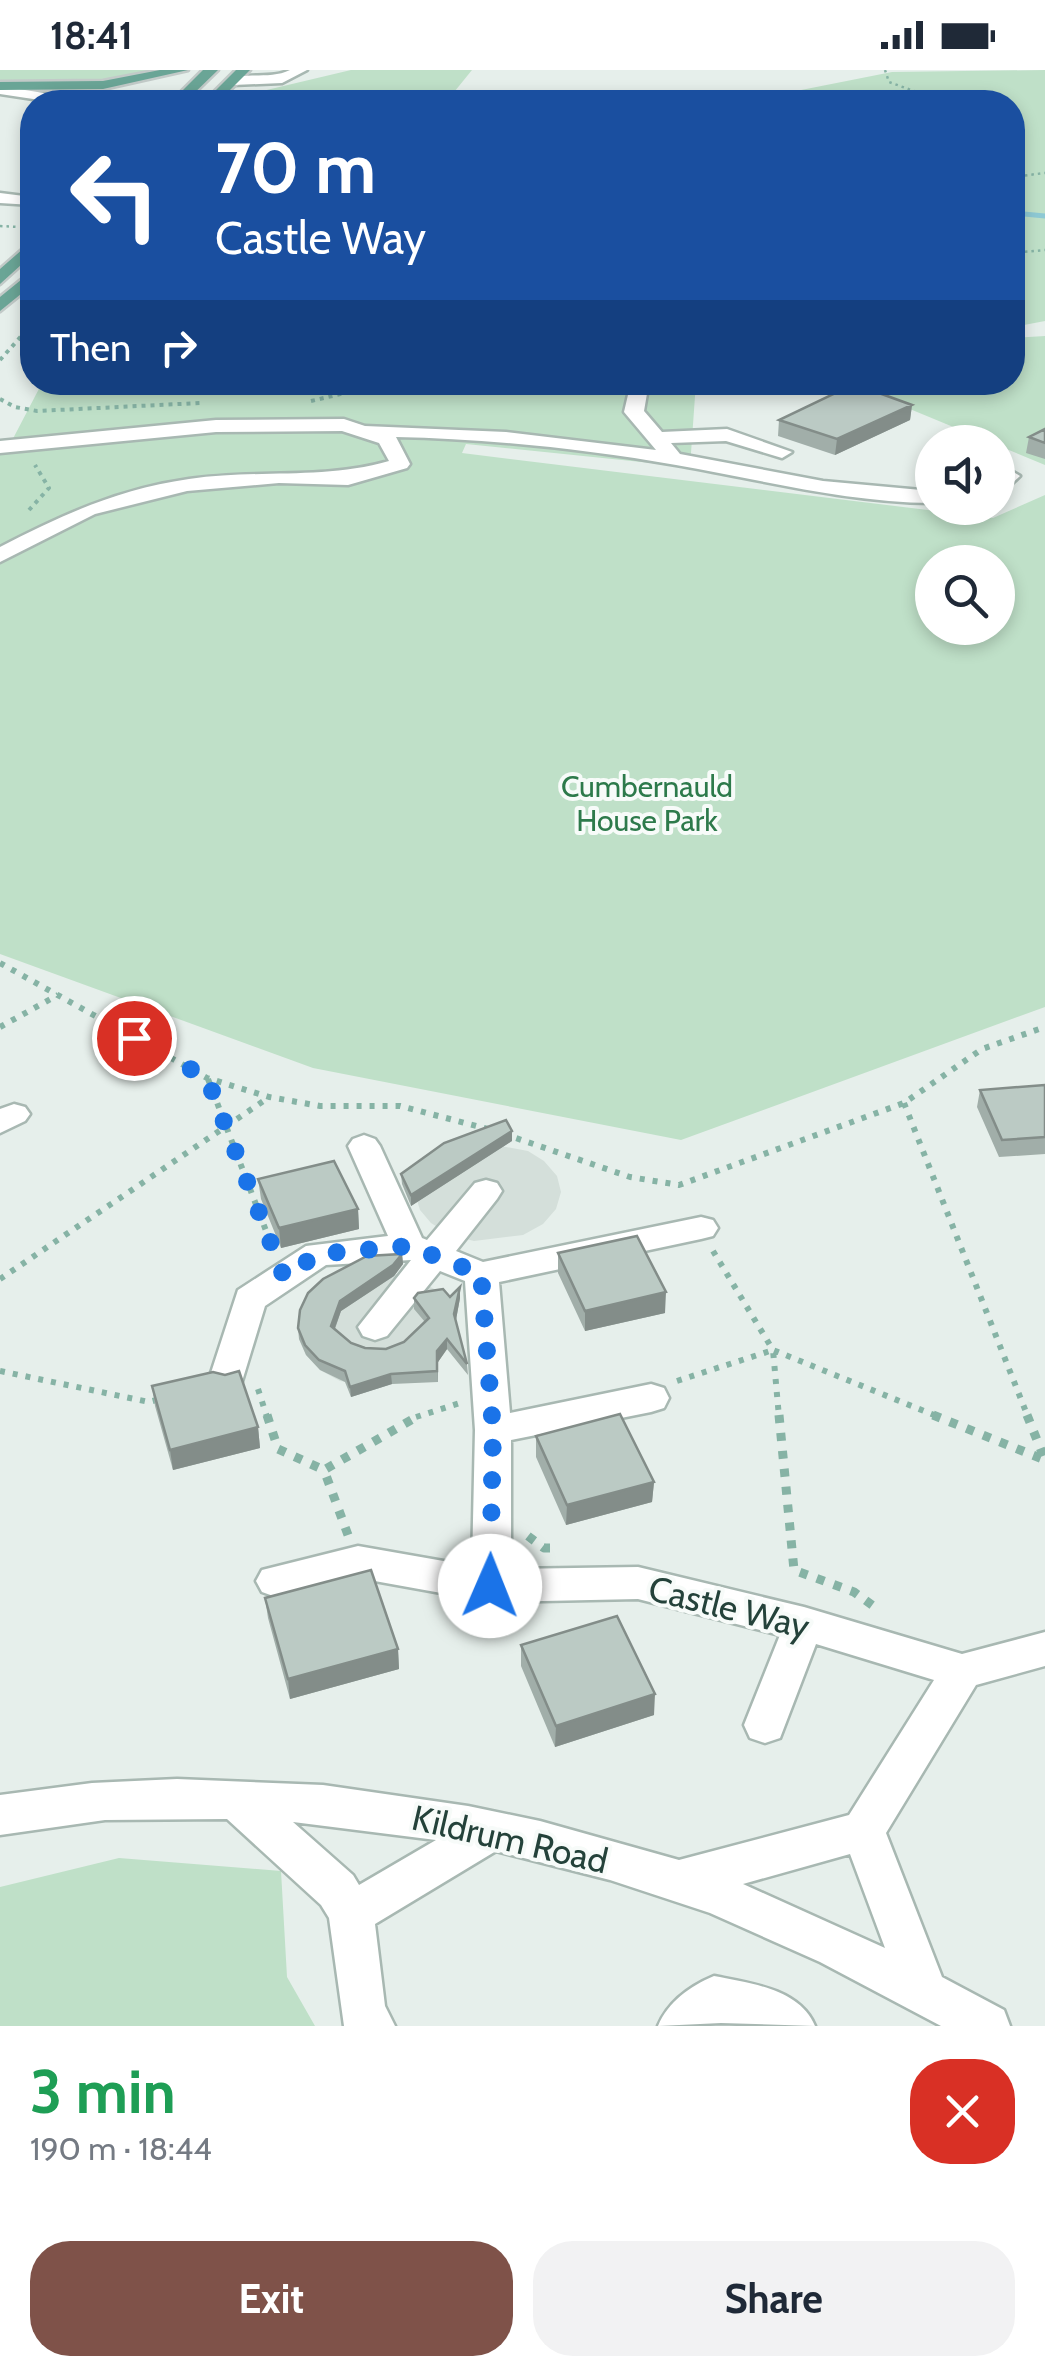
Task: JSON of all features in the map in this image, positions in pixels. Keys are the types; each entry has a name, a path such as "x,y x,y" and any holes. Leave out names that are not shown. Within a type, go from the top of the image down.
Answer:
{"main road":[{"path":"0,89 103,85 181,70"},
{"path":"190,90 211,70"},
{"path":"0,279 20,258"},
{"path":"0,306 20,287"}],"street":[{"path":"238,75 282,80 300,70"},
{"path":"637,395 634,412 674,460"},
{"path":"0,447 216,426 344,425 388,438 400,464 348,479 280,477 187,484 88,510 0,556"},
{"path":"364,431 419,431 674,460 780,479 915,495"},
{"path":"658,438 727,436 782,452"},
{"path":"364,1146 421,1251"},
{"path":"376,1327 421,1251 486,1191"},
{"path":"227,1379 250,1299 318,1254 421,1251 481,1274 700,1228"},
{"path":"481,1274 482,1415 490,1586"},
{"path":"482,1415 651,1398"},
{"name":"Castle Way","path":"276,1581 358,1562 490,1586 638,1584 804,1624 962,1671"},
{"path":"764,1726 804,1624"},
{"path":"679,1881 863,1831 962,1671 1045,1649"},
{"path":"235,1798 337,1890 351,1914 363,2016 372,2026"},
{"name":"Kildrum Road","path":"0,1815 103,1801 235,1798 365,1808 490,1831 679,1881 802,1930 987,2026"},
{"path":"351,1914 490,1831"},
{"path":"863,1831 925,1992"},
{"path":"681,2026 714,1999 759,2008 792,2026"}],"path":[{"path":"884,70 889,82 911,90"},
{"path":"0,226 18,226"},
{"path":"0,360 20,338"},
{"path":"0,399 29,410 69,412 137,402 205,404"},
{"path":"29,510 49,488 41,469"},
{"path":"0,963 207,1078 269,1097 320,1106 400,1106 448,1116 630,1177 679,1185 904,1104 982,1050 1045,1027"},
{"path":"0,1027 58,996"},
{"path":"207,1078 284,1277"},
{"path":"0,1279 269,1097"},
{"path":"904,1104 1045,1460"},
{"path":"679,1185 700,1228 773,1350 794,1570"},
{"path":"651,1398 678,1380 773,1350 1045,1460"},
{"path":"0,1371 148,1402 164,1398"},
{"path":"227,1379 257,1388 278,1449 324,1470 354,1553"},
{"path":"324,1470 426,1411 482,1415"},
{"path":"519,1530 544,1548 556,1548"}],"shaded area":[{"path":"485,1143 528,1151 557,1176 561,1192 556,1209 543,1224 523,1235 474,1241 450,1235 420,1210 415,1194"},
{"path":"391,1273 416,1279 436,1290 449,1306 451,1344 438,1362 417,1376 392,1384 340,1381 320,1370 306,1355 299,1339"}],"green space":[{"path":"0,70 165,70 68,86 0,83"},
{"path":"351,70 472,70 456,90 266,90"},
{"path":"1045,70 1045,321 1025,325 1025,90 801,90 892,72"},
{"path":"1045,336 1045,465 1015,453 1015,425 948,425 876,395 1025,395 1025,337"},
{"name":"Cumbernauld House Park","path":"36,395 695,395 690,467 466,444 462,453 915,508 915,525 1015,525 1015,508 1045,495 1045,1007 681,1140 313,1068 0,954 0,454 6,452"},
{"path":"119,1858 281,1871 287,1977 315,2026 0,2026 0,1887"}],"building":[{"path":"831,395 884,395 912,405 837,439 779,420"},
{"path":"1045,429 1045,443 1029,437"},
{"path":"1045,1085 1045,1137 1002,1140 980,1090"},
{"path":"506,1120 512,1131 411,1195 401,1174 444,1143"},
{"path":"334,1161 358,1209 279,1228 258,1179"},
{"path":"637,1236 666,1292 585,1311 558,1253"},
{"path":"402,1254 393,1265 340,1301 331,1326 351,1343 386,1349 404,1342 429,1318 414,1298 418,1293 443,1289 450,1297 460,1287 454,1314 467,1364 447,1339 437,1351 437,1371 391,1374 350,1387 345,1371 319,1360 305,1345 298,1328 300,1310 308,1293 323,1279 367,1256"},
{"path":"239,1371 258,1427 170,1450 152,1386 213,1372 225,1375"},
{"path":"620,1414 654,1482 567,1505 536,1436"},
{"path":"371,1570 398,1649 288,1679 265,1598"},
{"path":"617,1616 655,1694 556,1726 521,1645"}],"waterway":[{"path":"1025,214 1045,216"}],"route":[{"path":"134,1038 207,1078 284,1277 318,1254 409,1246 481,1274 493,1430 490,1586"}]}
